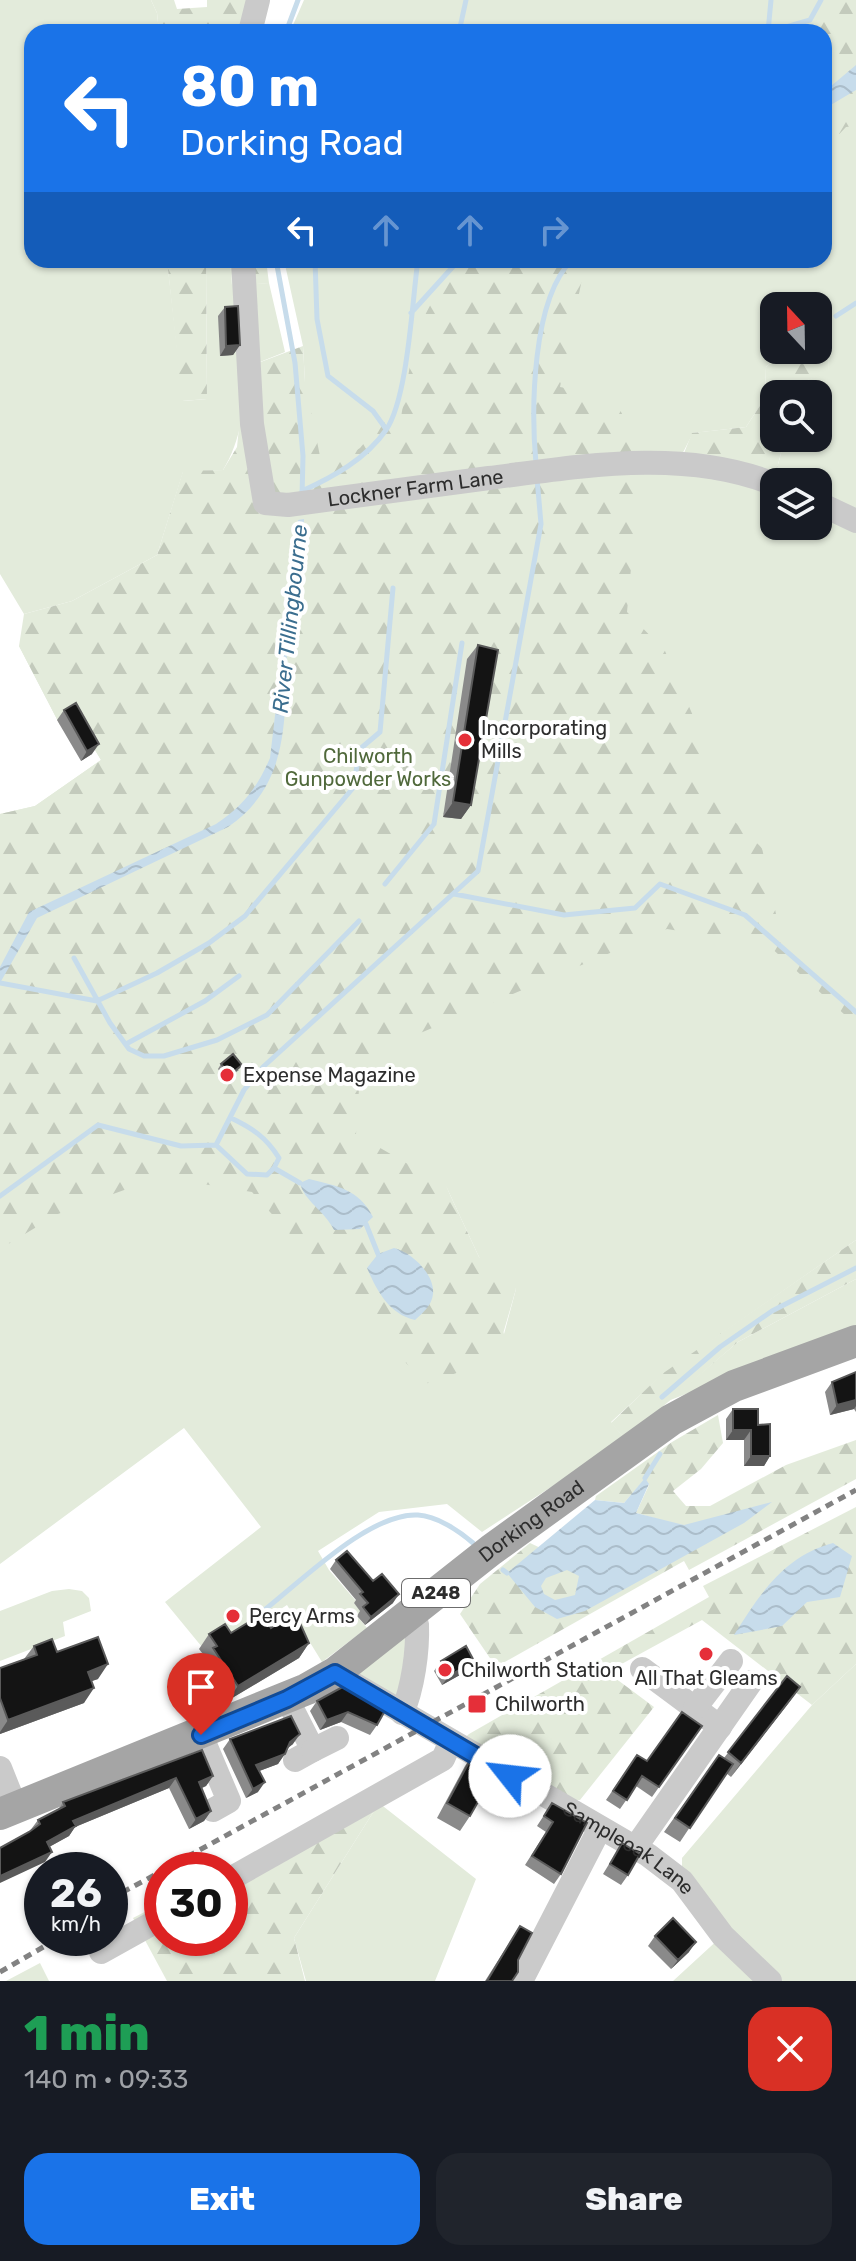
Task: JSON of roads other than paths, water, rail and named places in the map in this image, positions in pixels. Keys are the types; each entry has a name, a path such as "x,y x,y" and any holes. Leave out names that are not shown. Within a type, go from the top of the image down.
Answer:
{"main road":[{"name":"Dorking Road","path":"5,1817 287,1699 335,1673 527,1523 671,1420 734,1386 856,1341"}],"street":[{"path":"252,24 258,0"},
{"name":"Lockner Farm Lane","path":"243,268 252,424 277,504 549,471 655,463 706,465 760,480"},
{"path":"832,510 856,521"},
{"path":"402,1713 409,1691 417,1634 417,1624 409,1615"},
{"path":"695,1708 731,1661"},
{"path":"642,1669 720,1727"},
{"name":"Sampleoak Lane","path":"335,1673 450,1743 635,1848 682,1881 723,1936 770,1981"},
{"path":"635,1848 751,1682"},
{"path":"287,1699 304,1755 337,1738"},
{"path":"201,1735 227,1802"},
{"path":"248,1869 443,1759 450,1743"},
{"path":"0,1768 5,1817 65,1803"},
{"path":"521,1981 600,1828"}],"water":[{"path":"856,65 856,90 832,104 832,85"},
{"path":"304,519 289,617 283,732 267,784 251,807 228,827 37,918 0,983 0,967 29,912 216,824 242,803 260,778 270,758 298,520"},
{"path":"309,1179 354,1195 373,1217 360,1229 334,1230 302,1189 300,1183"},
{"path":"394,1248 421,1265 433,1286 431,1302 415,1320 391,1307 367,1268 378,1254"},
{"path":"645,1478 649,1484 636,1513 684,1525 772,1502 744,1523 585,1611 557,1619 535,1607 507,1573 595,1500 624,1503","holes":["567,1570 579,1576 575,1595 555,1600 544,1594 541,1586 546,1578"]},
{"path":"833,1543 852,1556 840,1597 807,1602 782,1626 734,1635 775,1578 801,1557"}],"waterway":[{"name":"River Tillingbourne","path":"289,24 298,0"},
{"path":"461,24 466,0"},
{"path":"769,24 771,0"},
{"path":"796,24 810,20 821,0"},
{"name":"River Tillingbourne","path":"277,268 295,363 303,456 302,497"},
{"path":"315,268 317,319 328,376 373,411 386,429"},
{"path":"302,491 359,458 386,430 404,373 417,268"},
{"path":"411,313 452,268"},
{"path":"536,464 534,414 537,356 549,301 566,268"},
{"path":"836,316 856,303"},
{"name":"River Tillingbourne","path":"0,1196 98,1125 181,1146 216,1145 244,1090 263,1067 478,871 541,524 537,478"},
{"path":"0,983 97,1001 157,973 209,943 245,916 353,788 360,749 380,732 393,588"},
{"path":"385,884 434,824 462,643"},
{"path":"454,894 564,915 635,908 660,884 745,915 856,1012"},
{"path":"74,958 110,1023 129,1049 144,1056 164,1056 217,1040 267,1015 359,921"},
{"path":"126,1044 205,1001 239,976"},
{"path":"231,1118 269,1144 279,1158 274,1168"},
{"path":"216,1145 247,1174 267,1175 274,1168 300,1183"},
{"path":"366,1224 378,1254"},
{"path":"662,1397 720,1347 772,1311 856,1268"},
{"path":"645,1478 660,1454"},
{"path":"253,1619 354,1539 398,1517 418,1515 433,1518 473,1543"},
{"path":"503,1570 507,1573"}],"railway":[{"path":"196,1852 856,1490"},
{"path":"128,1889 144,1881"},
{"path":"0,1972 28,1956"}],"place":[{"name":"Incorporating Mills","path":"465,740"},
{"name":"Expense Magazine","path":"227,1075"},
{"name":"Percy Arms","path":"233,1616"},
{"name":"All That Gleams","path":"706,1654"},
{"name":"Chilworth Station","path":"445,1670"},
{"name":"Chilworth","path":"477,1704"}],"park label":[{"name":"Chilworth Gunpowder Works","path":"368,768"}]}
